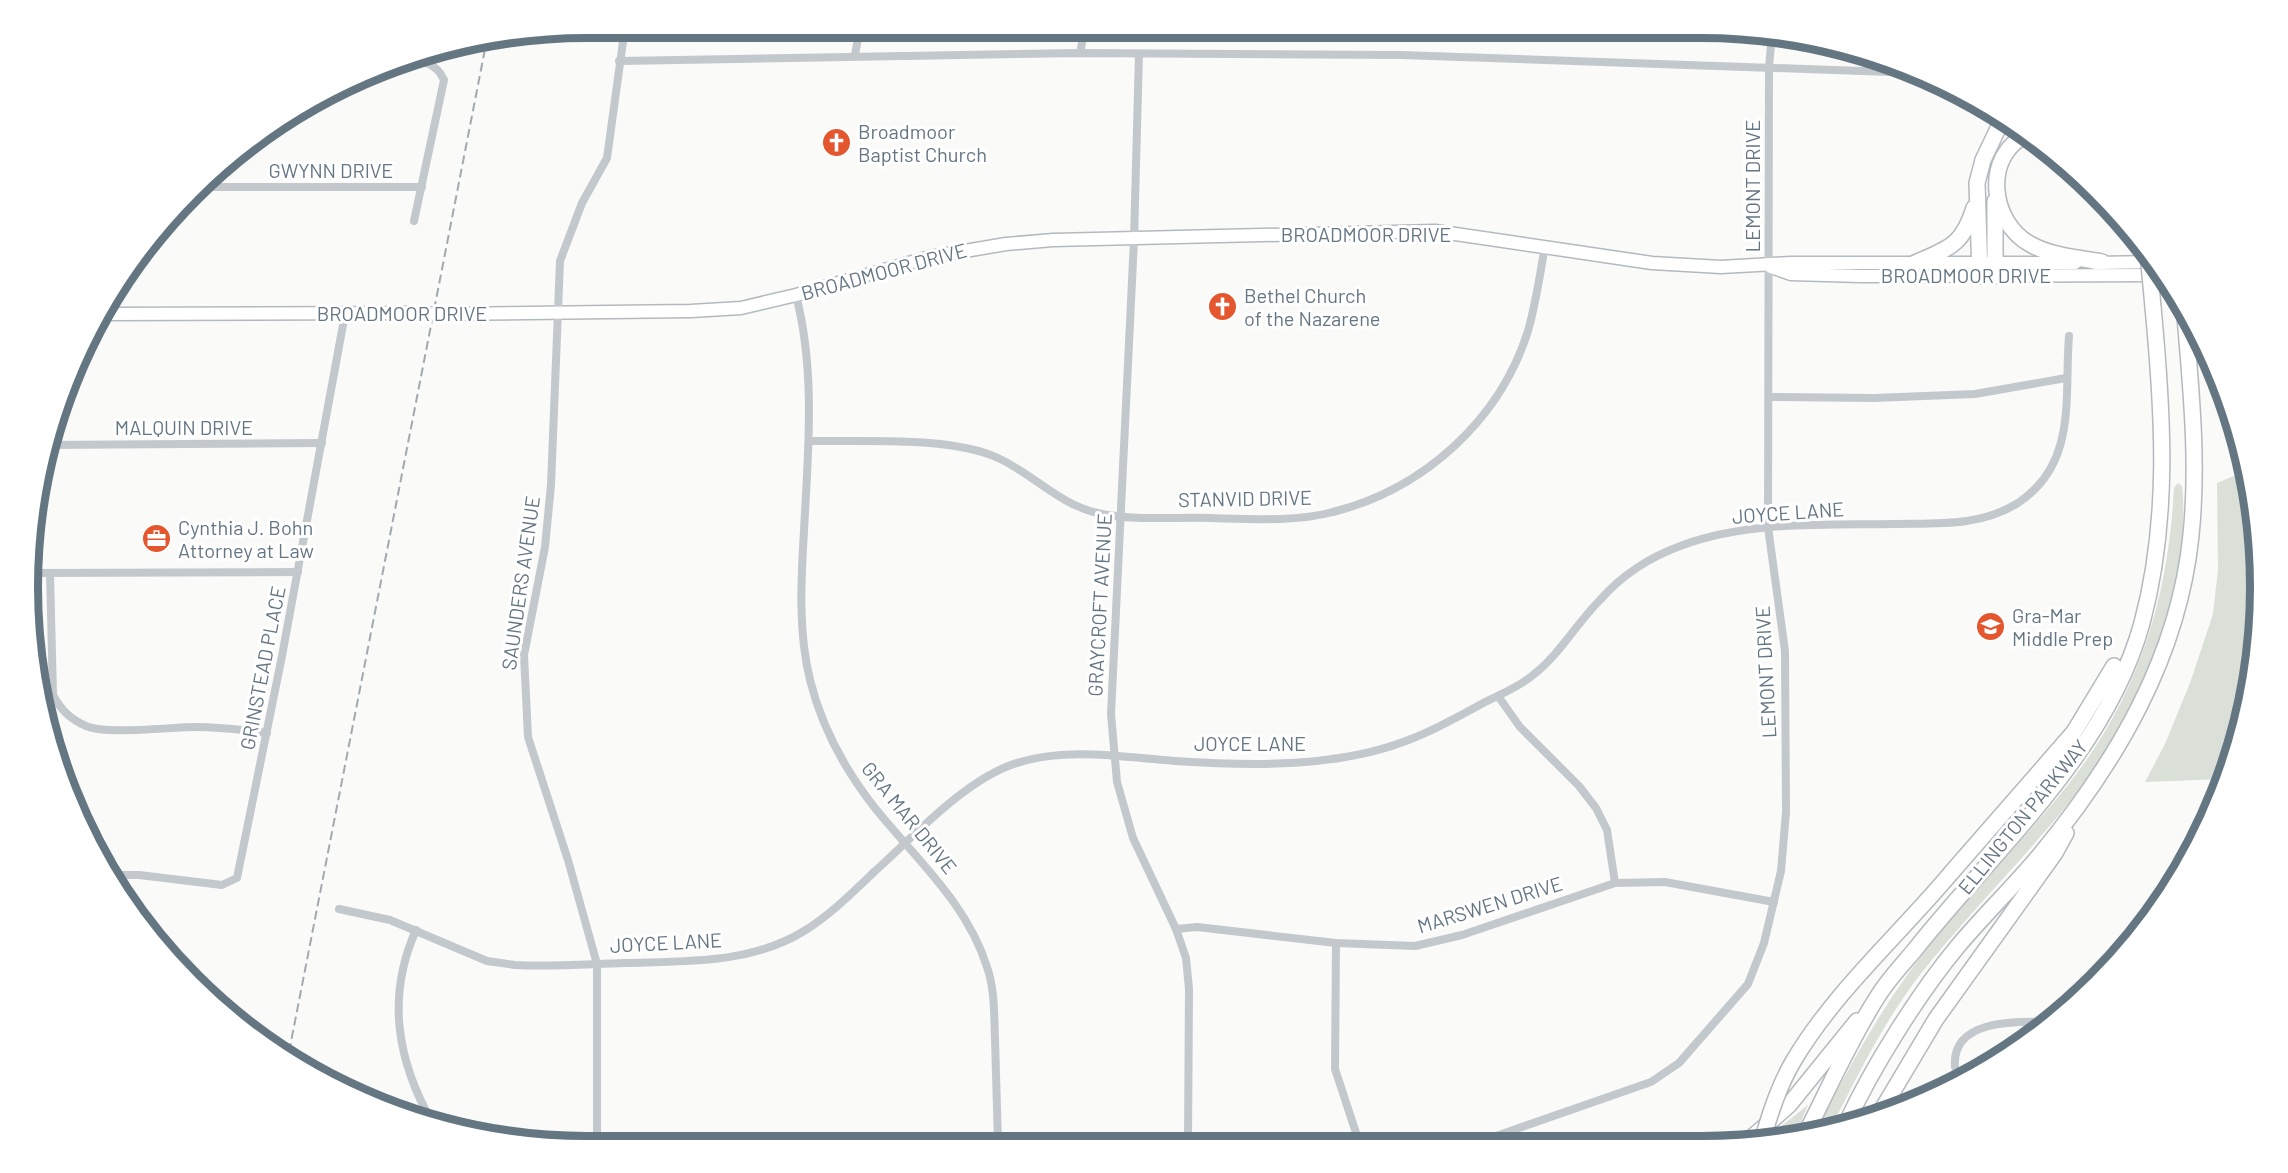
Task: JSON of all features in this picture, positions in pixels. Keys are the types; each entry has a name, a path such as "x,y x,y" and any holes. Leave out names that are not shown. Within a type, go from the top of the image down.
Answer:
{"highway":[{"path":"1913,264 1943,252 1959,240 1966,230 1976,202 1979,172 2000,126"},
{"path":"1987,270 1996,186 2007,153 2021,140"},
{"path":"1996,186 1999,206 2007,223 2023,239 2041,249 2102,262"},
{"path":"1976,202 1987,270"},
{"name":"ELLINGTON PARKWAY","path":"1810,1125 1878,996 1929,931 2048,791 2089,737 2118,682 2142,624 2157,550 2163,481 2162,429 2149,269"},
{"name":"ELLINGTON PARKWAY","path":"1851,1115 1904,1022 1958,946 2038,857 2087,796 2148,690 2172,629 2183,587 2191,535 2193,472 2185,327"},
{"path":"1765,1132 1772,1107 1793,1061 1836,1000 2074,732 2109,678 2134,619 2157,550"},
{"path":"1886,1103 1936,1019 2055,853 2087,796"},
{"path":"1758,1132 1789,1105 1878,996"},
{"path":"1860,1112 1871,1080"}],"main road":[{"name":"BROADMOOR DRIVE","path":"110,314 556,314 719,310 796,295 966,249 1053,240 1134,240 1435,231 1670,265 1913,264 1987,270 2102,262 2144,262"},
{"name":"BROADMOOR DRIVE","path":"1770,266 1791,274 1987,270 2153,275"}],"street":[{"name":"SAUNDERS AVENUE","path":"597,1136 597,964 574,877 528,737 524,655 545,547 551,485 556,314 560,261 582,203 607,158 624,37"},
{"path":"855,55 858,37"},
{"path":"1080,53 1083,37"},
{"name":"LEMONT DRIVE","path":"1496,1136 1650,1082 1679,1063 1748,984 1764,943 1781,872 1786,812 1785,651 1768,527 1769,67 1771,42"},
{"path":"619,61 855,55 1080,53 1401,55 1892,72"},
{"name":"GRAYCROFT AVENUE","path":"1139,54 1134,240 1111,714 1117,782 1133,838 1176,929 1186,958 1189,989 1188,1136"},
{"path":"414,221 444,80 439,70 430,63 424,62"},
{"name":"GWYNN DRIVE","path":"210,187 422,187"},
{"name":"STANVID DRIVE","path":"809,441 923,444 975,451 1004,462 1070,503 1097,513 1255,519 1332,513 1403,484 1443,457 1476,426 1500,390 1527,331 1545,246"},
{"name":"GRA MAR DRIVE","path":"796,295 809,368 809,441 801,581 802,628 808,672 816,702 829,735 849,772 906,844 940,882 964,917 988,967 993,992 998,1136"},
{"name":"GRINSTEAD PLACE","path":"120,875 139,875 222,885 231,883 237,878 298,572 345,314"},
{"name":"JOYCE LANE","path":"339,909 369,914 416,930 488,961 545,966 711,960 772,946 802,933 833,911 957,799 986,777 1012,764 1051,757 1113,756 1208,763 1327,760 1366,753 1409,741 1498,696 1535,674 1563,647 1599,600 1627,575 1659,555 1714,536 1768,527 1964,524 2018,503 2044,476 2054,462 2064,439 2068,416 2066,378 2069,336"},
{"path":"1770,397 1874,398 1975,394 2066,378"},
{"name":"MALQUIN DRIVE","path":"56,445 322,443"},
{"path":"38,573 298,572"},
{"path":"50,573 53,695 60,708 71,718 88,727 105,729 198,727 267,733"},
{"path":"1498,696 1520,727 1579,786 1596,808 1606,830 1615,883"},
{"name":"MARSWEN DRIVE","path":"1176,929 1197,927 1336,943 1415,946 1438,941 1615,883 1665,882 1774,902"},
{"path":"416,930 405,954 398,988 399,1026 408,1069 418,1099 425,1111"},
{"path":"1336,943 1335,1069 1357,1136"},
{"path":"1955,1067 1954,1058 1968,1034 1979,1028 2005,1023 2036,1022"}],"shaded area":[{"path":"2239,474 2249,551 2249,622 2246,658 2232,729 2215,779 2145,782 2165,744 2190,683 2213,614 2218,570 2217,483"},
{"path":"2178,483 2182,486 2183,525 2174,590 2156,654 2130,716 2107,753 2062,811 1919,976 1883,1030 1836,1119 1820,1122 1865,1040 1907,976 1939,933 2067,786 2113,718 2145,646 2156,608 2171,530 2174,488"},
{"path":"1808,1105 1799,1127 1776,1131"}],"railway":[{"path":"290,1048 485,47"}],"place":[{"name":"Broadmoor Baptist Church","path":"837,143"},
{"name":"Bethel Church of the Nazarene","path":"1223,307"},
{"name":"Cynthia J. Bohn Attorney at Law","path":"157,539"},
{"name":"Gra-Mar Middle Prep","path":"1991,627"}]}
